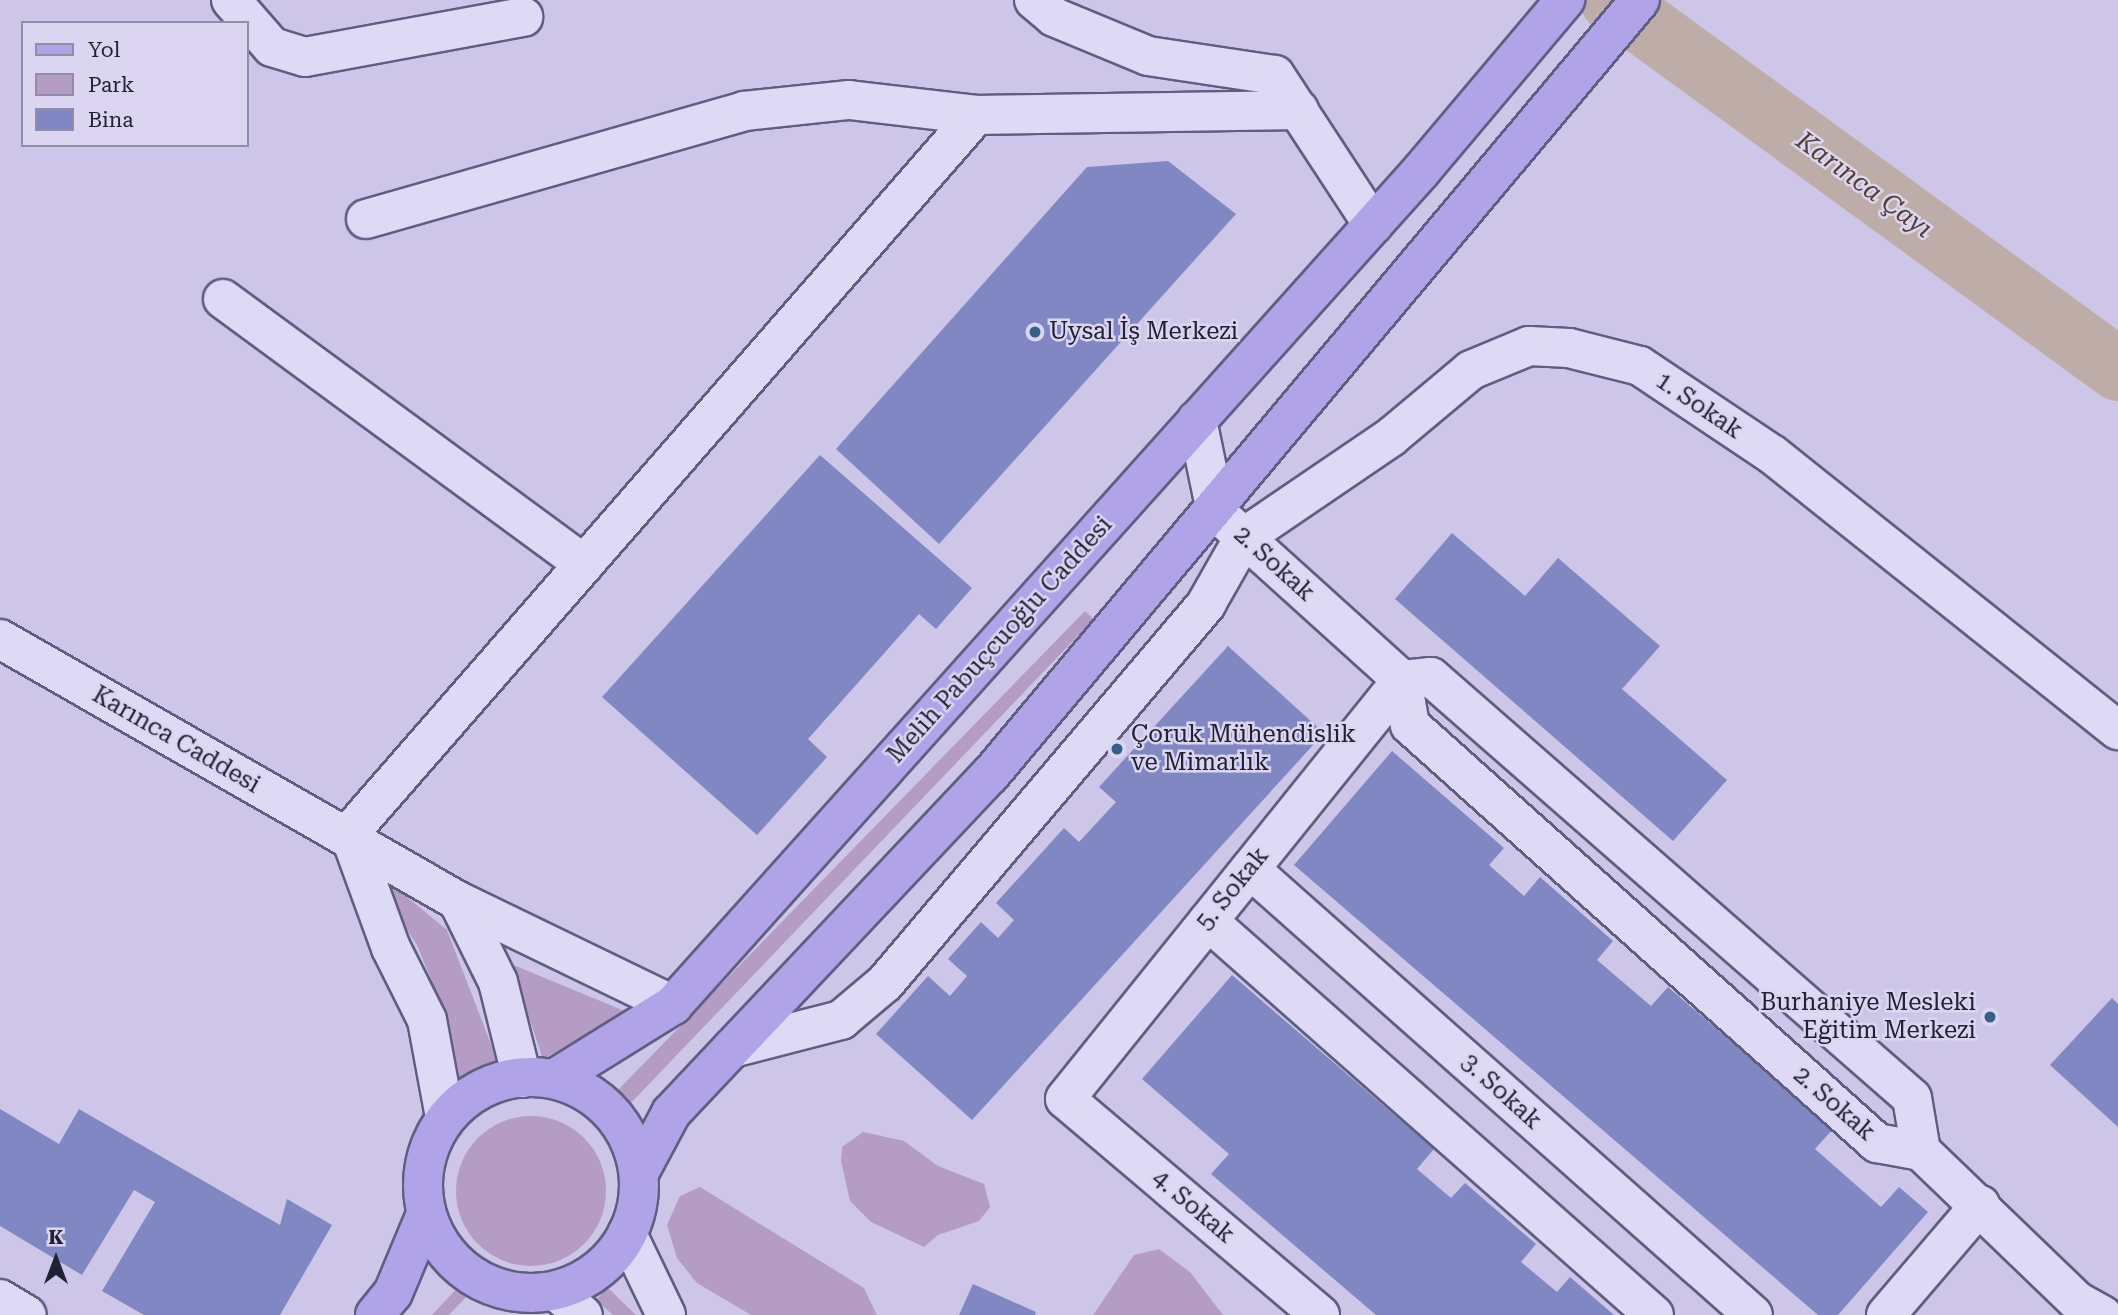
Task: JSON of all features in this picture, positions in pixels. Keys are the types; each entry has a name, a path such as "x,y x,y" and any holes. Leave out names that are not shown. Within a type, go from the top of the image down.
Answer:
{"main road":[{"name":"Melih Pabuçcuoğlu Caddesi","path":"538,1079 674,1005 1421,171 1565,0"},
{"path":"486,1315 553,1300 589,1277 627,1234 639,1173 671,1113 990,775 1216,512 1640,0"},
{"path":"376,1315 393,1293 426,1214 425,1166 445,1117 489,1086 538,1079 591,1096 617,1120 639,1173"},
{"path":"426,1214 455,1263 485,1284 553,1300"}],"street":[{"path":"231,0 272,47 305,57 523,17"},
{"path":"1034,0 1054,17 1148,56 1275,75 1373,225"},
{"path":"366,219 744,111 849,100 976,115 1298,110"},
{"path":"445,1117 427,1020 391,948 349,839 584,564 976,115"},
{"path":"223,299 584,564"},
{"name":"1. Sokak","path":"1244,537 1391,437 1471,370 1530,346 1569,348 1640,366 1773,455 2118,730"},
{"name":"2. Sokak","path":"1197,420 1216,512 1402,680 1410,725 1877,1143 1921,1151 1912,1098 1431,677 1402,680"},
{"path":"732,1048 841,1020 885,984 1206,604 1244,537"},
{"name":"Karınca Caddesi","path":"0,639 458,901 674,1005"},
{"name":"5. Sokak","path":"1065,1099 1402,680"},
{"name":"3. Sokak","path":"1250,869 1753,1315"},
{"path":"458,901 498,982 538,1079"},
{"path":"1208,921 1654,1315"},
{"name":"4. Sokak","path":"1065,1099 1320,1315"},
{"path":"1921,1151 2086,1310"},
{"path":"1886,1315 1980,1205"},
{"path":"627,1234 666,1315"},
{"path":"0,1299 27,1315"}],"green space":[{"path":"1085,611 1094,619 629,1105 617,1091"},
{"path":"372,868 447,930 502,1073 459,1086 446,1017 417,945 369,872"},
{"path":"511,964 627,1012 543,1059"},
{"path":"531,1116 560,1122 584,1138 600,1162 606,1191 600,1220 584,1244 560,1260 531,1266 502,1260 478,1244 462,1220 456,1191 462,1162 478,1138 502,1122"},
{"path":"863,1132 904,1141 938,1166 984,1184 990,1207 979,1221 938,1235 924,1247 871,1222 850,1201 841,1161 842,1147"},
{"path":"700,1187 864,1288 877,1315 751,1315 697,1283 677,1258 667,1225 680,1196"},
{"path":"1159,1249 1190,1272 1223,1315 1093,1315 1134,1255"},
{"path":"462,1283 470,1293 449,1315 432,1315"},
{"path":"607,1287 636,1315 613,1315 596,1300"}],"building":[{"name":"Uysal İş Merkezi","path":"1168,161 1236,214 939,544 836,449 1087,167"},
{"path":"820,455 972,588 936,629 919,614 808,739 827,757 757,835 602,697"},
{"path":"1452,533 1525,596 1558,558 1660,646 1622,689 1727,780 1673,841 1395,599"},
{"path":"1228,646 1324,733 972,1120 876,1034 928,976 950,996 967,976 948,959 981,922 998,938 1014,920 996,903 1064,828 1079,842 1116,802 1099,787"},
{"path":"1392,751 1504,848 1489,865 1524,896 1540,877 1613,941 1597,960 1651,1006 1668,987 1833,1129 1815,1149 1881,1207 1899,1187 1928,1212 1838,1315 1818,1315 1294,865"},
{"path":"1232,975 1434,1149 1417,1169 1451,1198 1465,1183 1536,1244 1521,1262 1557,1292 1570,1277 1614,1315 1376,1315 1211,1174 1229,1154 1142,1079"},
{"path":"2112,998 2118,1004 2118,1127 2050,1065"},
{"path":"0,1109 59,1144 79,1109 280,1225 287,1199 332,1225 280,1315 144,1315 102,1291 155,1202 134,1190 82,1275 0,1226"},
{"path":"973,1284 1036,1312 1035,1315 959,1315"}],"waterway":[{"name":"Karınca Çayı","path":"1611,0 2118,369"}],"place":[{"name":"Uysal İş Merkezi","path":"1035,332"},
{"name":"Çoruk Mühendislik ve Mimarlık","path":"1117,749"},
{"name":"Burhaniye Mesleki Eğitim Merkezi","path":"1990,1017"}]}
